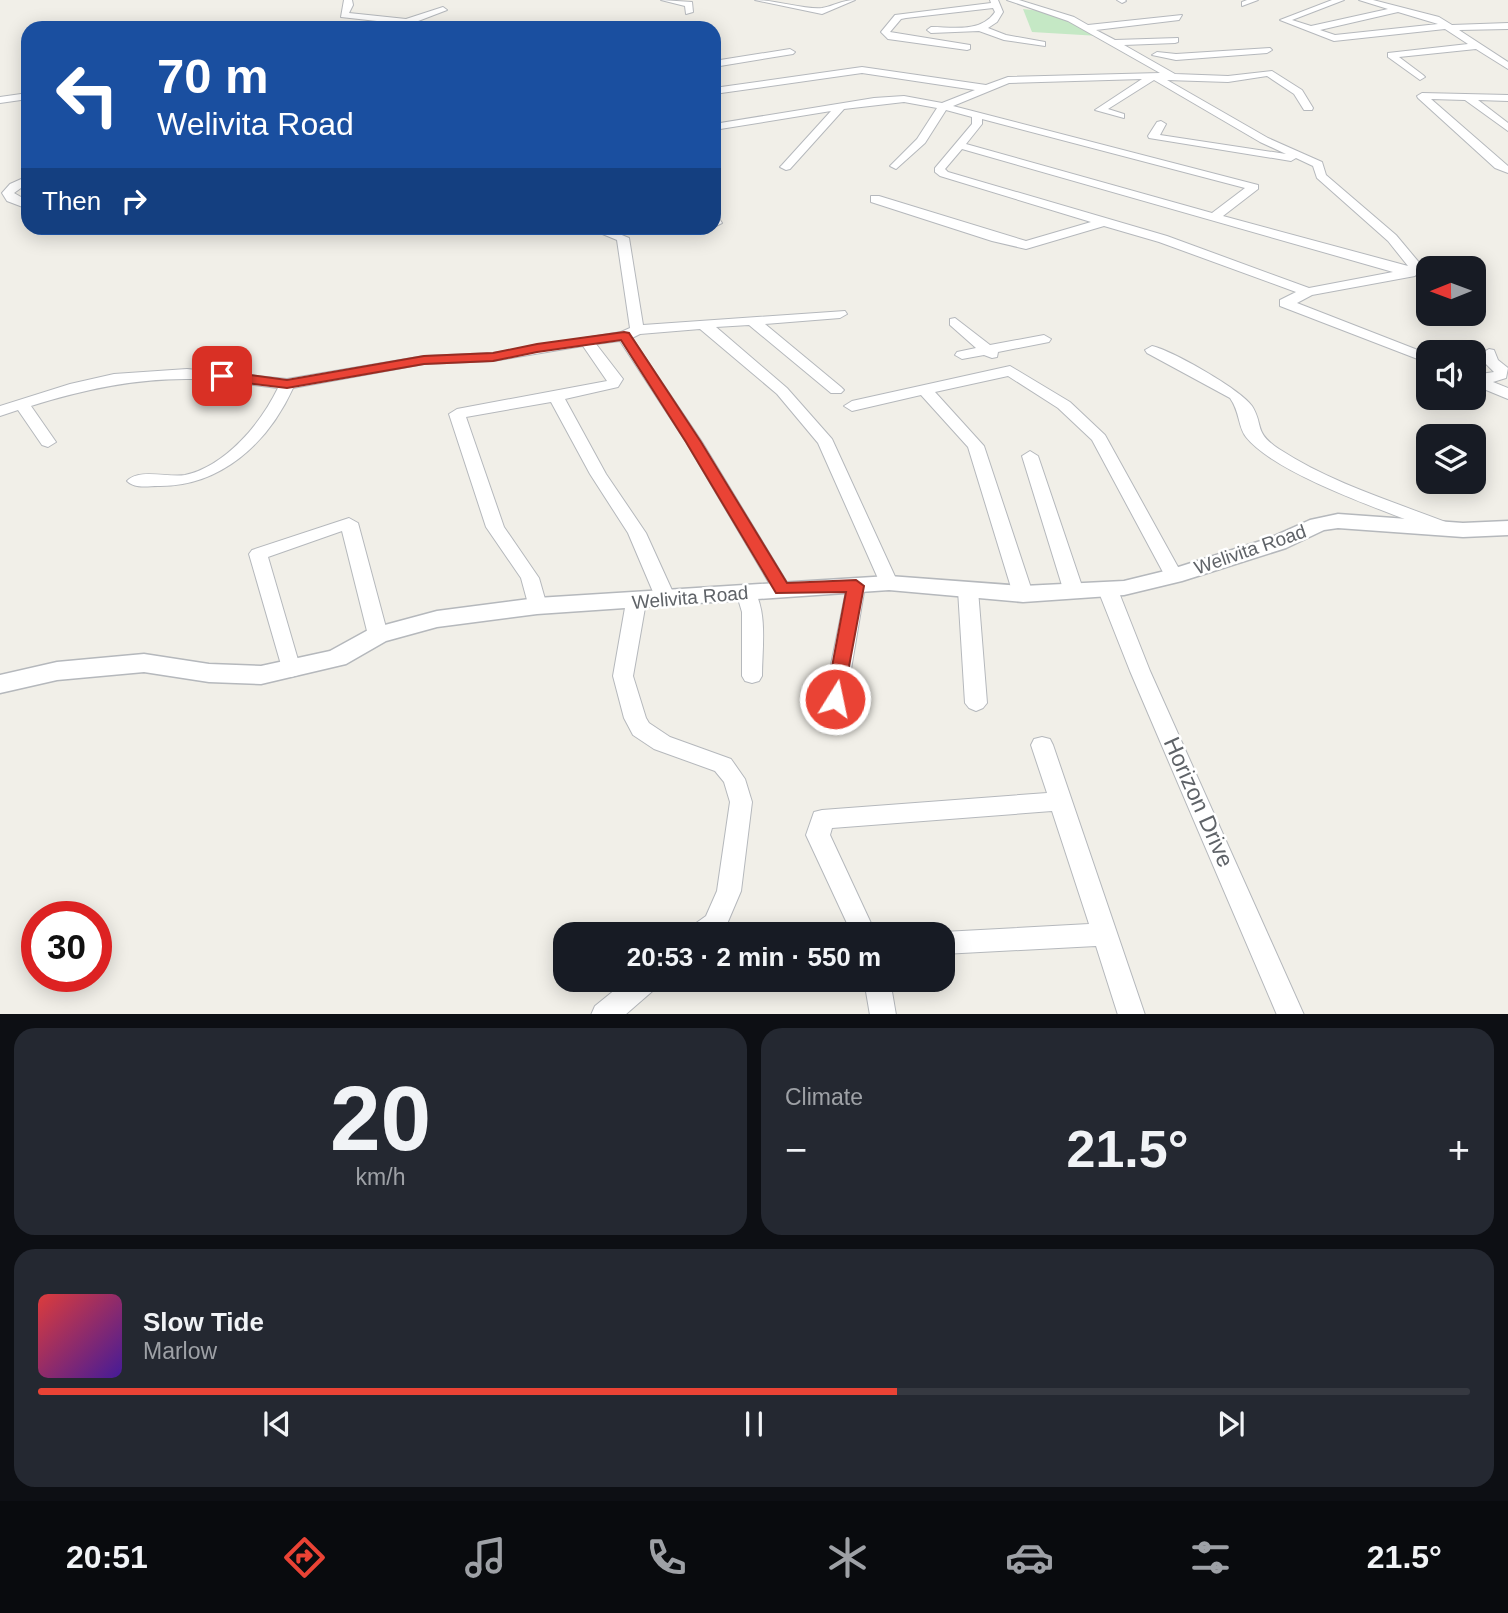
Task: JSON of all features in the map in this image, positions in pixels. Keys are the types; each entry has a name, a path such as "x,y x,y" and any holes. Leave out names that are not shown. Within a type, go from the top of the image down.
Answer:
{"street":[{"path":"348,0 349,5 343,14 379,21"},
{"path":"665,0 689,4 690,12"},
{"path":"759,0 822,11 851,0"},
{"path":"1011,0 1027,2 1071,19 1173,76"},
{"path":"1340,0 1284,20 1334,38 1449,27 1508,26"},
{"path":"1363,0 1385,6 1400,5 1436,19 1508,66"},
{"path":"967,47 888,36 885,32 898,17 995,2 999,12 995,21 982,29"},
{"path":"1311,29 1400,5"},
{"path":"419,21 443,10"},
{"path":"1087,28 1179,17"},
{"path":"1494,27 1508,36"},
{"path":"931,30 982,29 1004,37 1042,44"},
{"path":"1101,35 1145,31"},
{"path":"1115,43 1175,40"},
{"path":"1420,77 1391,55 1477,46"},
{"path":"1157,55 1176,57 1267,50"},
{"path":"721,63 790,52"},
{"path":"1139,57 1191,52"},
{"path":"721,90 862,70 986,89"},
{"path":"896,166 921,141 943,106 1008,80 1154,76 1228,79 1269,74 1298,92 1308,108"},
{"path":"1120,116 1100,110 1154,76"},
{"path":"1154,76 1301,158 1318,164 1321,176 1392,238 1415,266 1410,273 1308,292 1285,303 1416,354"},
{"path":"1505,165 1422,96 1508,98"},
{"path":"1466,96 1508,128"},
{"path":"0,100 21,97"},
{"path":"721,126 842,105 904,99 943,106 1254,187 1214,217"},
{"path":"786,167 842,105"},
{"path":"977,115 977,124 939,170 944,174 1249,268 1308,292"},
{"path":"1161,124 1153,136 1157,138 1301,158"},
{"path":"959,145 1410,273"},
{"path":"21,182 13,186 8,193 21,202"},
{"path":"875,199 1026,245 1103,222"},
{"path":"624,235 631,333 782,589"},
{"path":"0,411 100,382 187,374 287,384 424,360 493,357 631,333 703,324 841,314"},
{"path":"754,322 836,390"},
{"path":"954,323 1010,371 1064,405 1099,438 1174,576"},
{"path":"703,324 782,391 825,442 889,583"},
{"path":"962,355 1044,339"},
{"path":"537,606 530,578 495,527 457,414 613,384 615,379 588,342"},
{"path":"1152,350 1235,395 1246,409 1252,434 1271,451 1342,487 1445,528"},
{"path":"1486,378 1500,375 1502,370 1491,362 1489,353"},
{"path":"852,406 1010,371"},
{"path":"136,481 189,480 230,460 279,403 287,384"},
{"path":"1486,385 1508,394"},
{"path":"925,389 976,446 1023,594"},
{"path":"556,396 598,474 637,533 666,598"},
{"path":"22,404 48,442"},
{"path":"1030,456 1074,592"},
{"name":"Welivita Road","path":"0,684 57,671 144,663 235,675 261,675 337,658 379,635 437,619 537,606 636,602 889,583 1023,594 1108,590 1174,576 1278,543 1328,522 1481,531 1508,528"},
{"path":"291,670 258,554 349,523 379,635"},
{"path":"835,699 856,586"},
{"path":"968,590 976,703"},
{"name":"Horizon Drive","path":"1108,590 1140,671 1291,1014"},
{"path":"746,592 752,612 752,676"},
{"path":"636,602 623,676 635,718 641,729 662,743 723,765 734,779 741,803 729,891 715,922"},
{"path":"1042,745 1132,1014"},
{"path":"858,922 818,835 822,819 1062,801"},
{"path":"955,942 1106,934"},
{"path":"604,1014 632,992"},
{"path":"879,992 883,1014"}],"green space":[{"path":"1023,9 1049,12 1099,36 1032,32"}],"route":[{"path":"222,376 287,384 424,360 493,357 624,336 694,442 782,589 856,586 835,699"}]}
